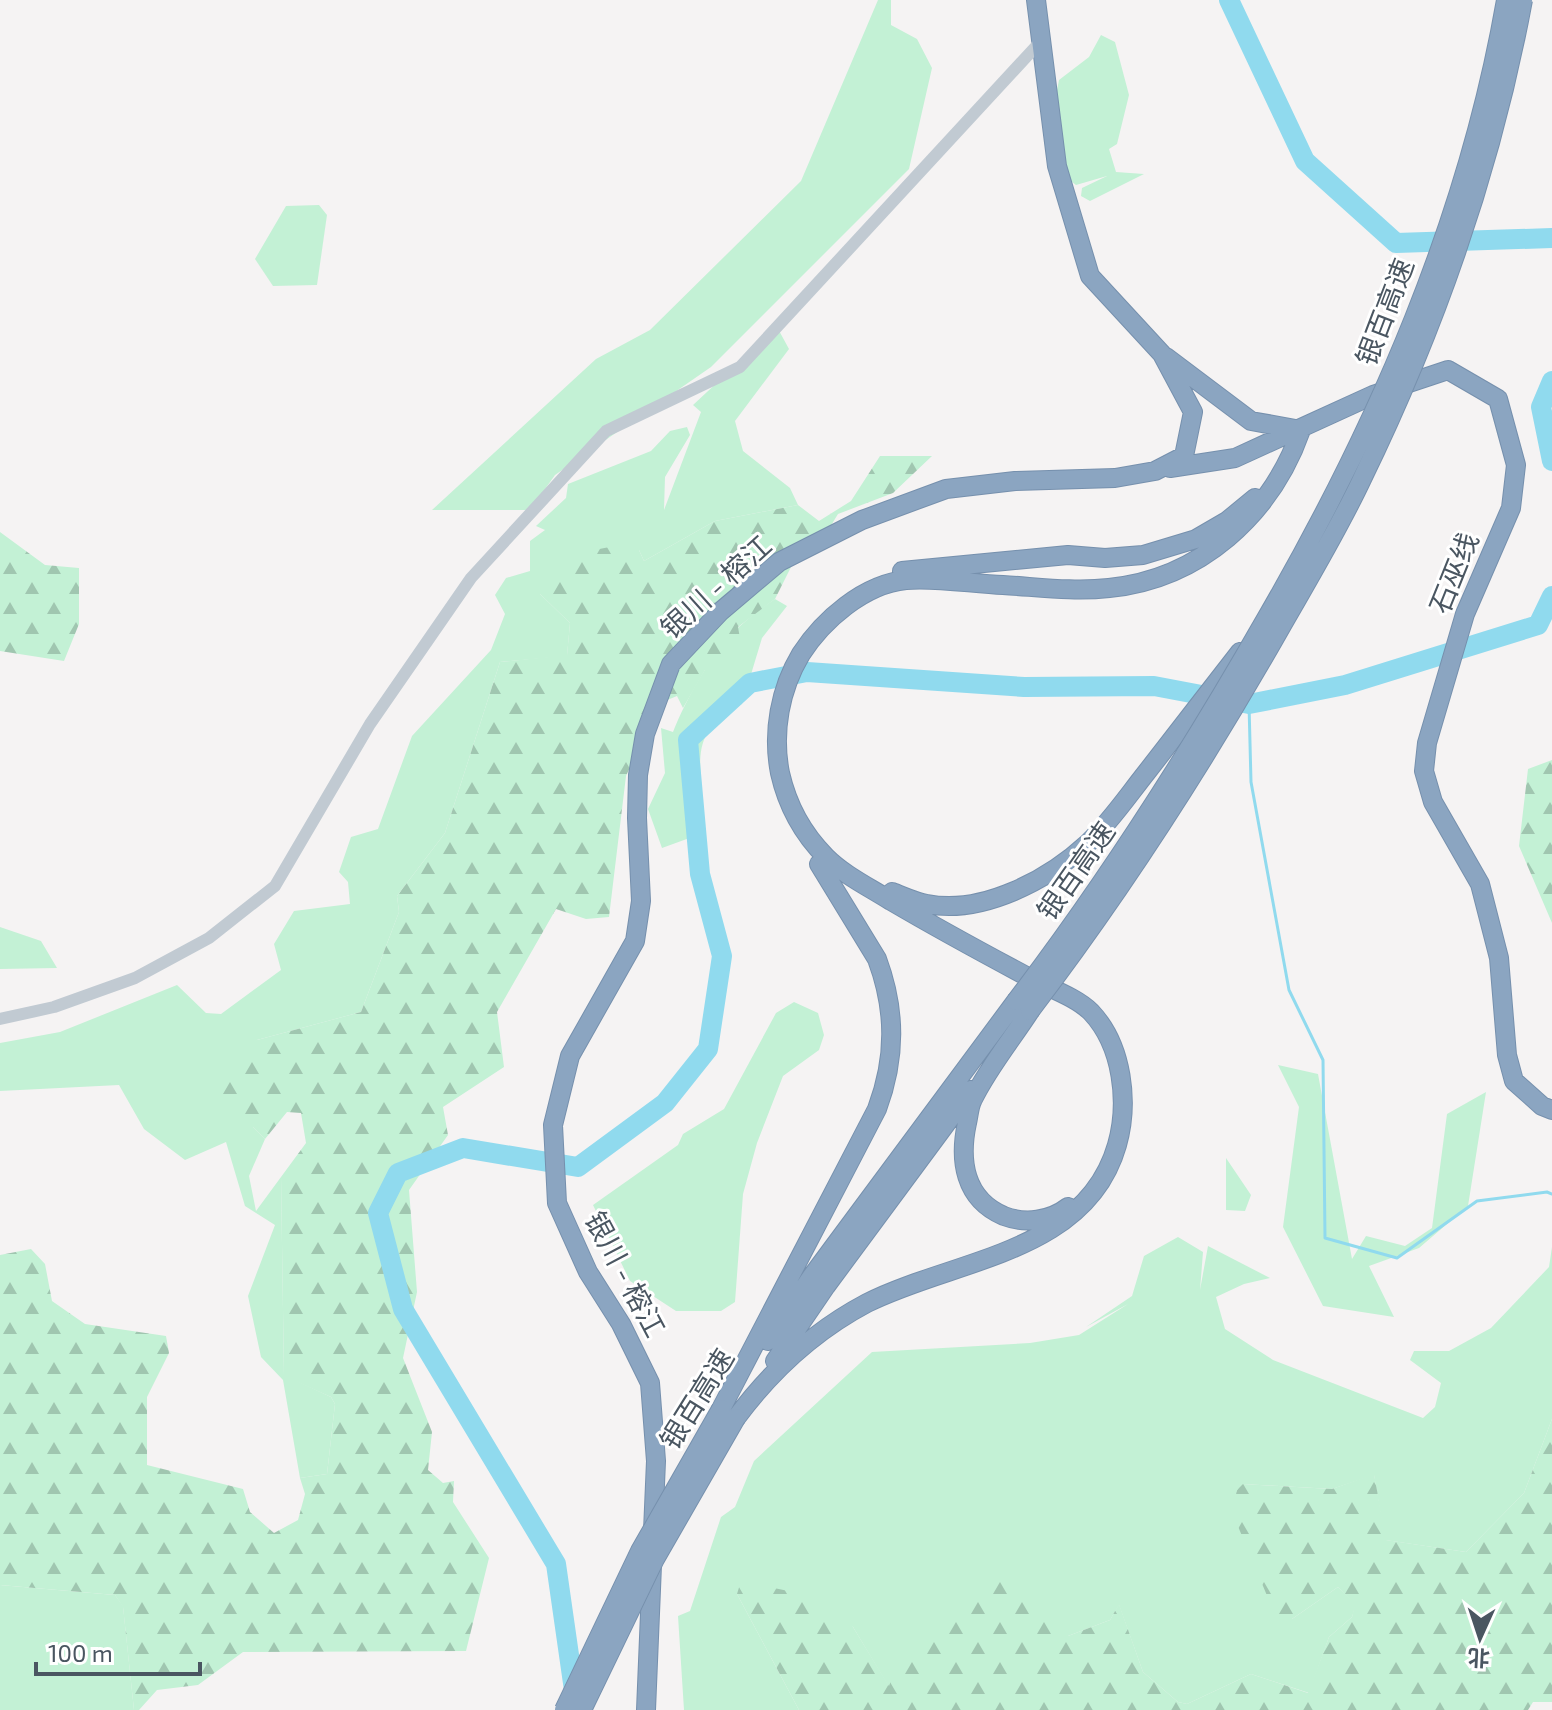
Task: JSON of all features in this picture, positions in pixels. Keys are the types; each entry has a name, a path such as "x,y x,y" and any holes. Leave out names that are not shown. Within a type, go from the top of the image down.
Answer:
{"highway":[{"name":"银川 - 榕江","path":"646,1710 656,1461 650,1383 621,1324 588,1272 557,1203 553,1125 570,1056 635,941 641,901 638,775 645,734 671,664 721,611 779,562 862,520 946,489 1015,481 1115,478 1155,471 1184,456 1193,412 1162,354 1090,276 1057,166 1036,0"},
{"name":"银百高速","path":"564,1710 640,1551 728,1414 826,1286 1023,1006 1161,797 1268,617 1346,474 1411,325 1464,172 1506,0"},
{"name":"银百高速","path":"1023,1006 1114,897 1198,770 1310,578 1361,482 1417,357 1464,229 1495,124 1523,0"},
{"path":"1162,354 1251,421 1301,430"},
{"name":"石巫线","path":"1301,430 1373,395 1448,370 1498,399 1516,465 1511,508 1465,614 1427,743 1424,771 1433,802 1480,884 1499,958 1507,1055 1514,1081 1542,1106 1552,1110"},
{"path":"1155,471 1235,458 1301,430"},
{"path":"728,1414 877,1109 888,1074 892,1022 883,974 819,864 790,827 777,799 769,767 772,697 797,652 827,609 855,589 905,570 1068,555 1105,558 1143,555 1179,546 1213,530 1241,511 1265,487 1285,460 1301,430"},
{"path":"797,652 846,606 875,590 907,580 1107,589 1144,582 1179,569 1213,550 1242,526 1267,498 1287,465 1301,430"},
{"path":"848,875 926,904 952,905 990,898 1042,876 1073,856 1112,818 1268,617"},
{"path":"728,1414 812,1338 849,1314 897,1290 1040,1237 1066,1221 1087,1200 1104,1176 1120,1134 1123,1105 1120,1075 1105,1034 1089,1010 848,875 816,846 792,809 772,732"},
{"path":"819,864 843,884 935,938 1082,1017 1097,1039 1113,1091 1113,1119 1107,1146 1096,1171 1070,1204 1060,1213 1032,1220 1004,1216 981,1200 970,1185 962,1158 972,1100 1023,1006"},
{"name":"银百高速","path":"582,1710 728,1414"}],"street":[{"path":"0,1019 82,999 135,978 209,938 275,886 370,724 471,578 606,431 740,367 1041,41"}],"green space":[{"path":"878,0 891,0 891,25 917,39 932,68 909,169 711,367 555,475 530,510 432,510 596,359 650,330 801,181"},
{"path":"1101,35 1115,42 1129,95 1117,144 1109,149 1116,172 1144,174 1090,201 1081,196 1082,188 1107,176 1076,185 1067,178 1056,95 1059,80 1089,57"},
{"path":"319,205 327,215 317,285 273,286 255,259 286,206"},
{"path":"777,327 789,349 735,421 743,451 790,488 798,505 715,521 644,561 639,550 540,594 570,623 567,656 500,662 445,833 397,896 399,912 361,1012 257,1040 253,1127 265,1139 249,1176 256,1211 281,1177 284,1375 331,1397 335,1404 327,1474 300,1478 283,1380 261,1357 248,1296 275,1225 245,1206 226,1142 185,1160 144,1129 119,1085 0,1091 0,1043 60,1032 177,985 206,1013 221,1014 281,970 274,944 294,911 350,904 348,882 339,872 351,837 378,829 412,736 491,650 505,614 495,595 506,578 530,571 530,541 545,530 536,526 566,498 568,484 651,451 670,431 687,427 690,435 665,477 664,510 701,412 693,405"},
{"path":"880,456 932,456 893,493 838,514 827,532 803,543 775,599 738,627 742,650 716,674 705,670 683,708 677,696 660,703 626,776 609,917 586,919 556,909 497,1012 504,1067 443,1107 448,1135 409,1190 417,1292 403,1358 432,1432 428,1470 443,1483 454,1481 453,1502 489,1558 466,1651 243,1652 198,1685 157,1690 139,1710 134,1710 123,1607 115,1595 0,1585 0,1255 31,1249 45,1264 52,1301 85,1324 166,1336 169,1353 147,1397 147,1465 243,1489 250,1512 274,1533 298,1520 305,1494 300,1478 327,1474 335,1404 331,1397 284,1376 281,1177 306,1143 301,1113 287,1112 265,1139 253,1127 224,1120 216,1085 257,1040 361,1012 399,912 397,896 445,833 500,662 567,655 570,623 540,594 538,585 563,556 646,540 639,550 644,561 715,521 798,505 819,521 851,501"},
{"path":"0,532 45,565 79,568 79,624 64,661 0,651"},
{"path":"775,599 787,606 762,638 742,704 720,718 707,733 700,764 701,797 698,814 690,830 695,836 662,848 648,809 665,773 661,728 673,732 710,661 740,626"},
{"path":"1552,760 1552,923 1519,846 1528,769"},
{"path":"0,927 41,941 57,968 0,969"},
{"path":"794,1002 818,1013 824,1035 819,1050 783,1076 757,1143 743,1194 735,1302 721,1311 676,1311 630,1281 593,1205 678,1145 683,1134 724,1109 776,1013"},
{"path":"1278,1065 1318,1074 1352,1259 1366,1236 1405,1246 1432,1228 1447,1114 1486,1092 1468,1206 1419,1248 1369,1266 1394,1317 1323,1306 1283,1227 1299,1107"},
{"path":"1226,1158 1251,1195 1245,1211 1226,1210"},
{"path":"1178,1237 1203,1252 1200,1290 1208,1246 1270,1278 1244,1284 1216,1297 1225,1329 1273,1360 1423,1418 1435,1407 1441,1383 1410,1360 1414,1351 1449,1351 1491,1328 1549,1267 1552,1247 1552,1419 1524,1493 1466,1552 1385,1540 1374,1475 1332,1489 1243,1484 1292,1619 1338,1587 1356,1604 1352,1617 1329,1637 1309,1693 1251,1674 1187,1704 1178,1702 1143,1672 1119,1605 1110,1620 1068,1636 889,1687 853,1627 737,1594 799,1710 684,1710 678,1616 690,1611 721,1517 735,1507 754,1461 872,1352 1030,1343 1079,1335 1128,1304 1086,1327 1132,1296 1144,1256"},
{"path":"1552,1419 1552,1702 1533,1702 1528,1710 799,1710 737,1594 741,1581 817,1597 853,1627 889,1686 901,1653 1002,1565 1068,1636 1110,1620 1119,1604 1143,1672 1178,1702 1187,1704 1251,1674 1308,1693 1329,1637 1352,1617 1355,1604 1338,1587 1292,1619 1276,1617 1232,1512 1237,1490 1243,1484 1332,1489 1374,1474 1386,1540 1466,1552 1524,1493"},
{"path":"0,1585 115,1595 123,1606 134,1710 0,1710"}],"waterway":[{"path":"1229,0 1305,161 1396,243 1552,238"},
{"path":"1552,381 1541,407 1552,461"},
{"path":"575,1697 556,1564 403,1309 378,1213 398,1173 463,1148 578,1167 665,1103 708,1049 722,956 700,874 688,740 750,683 807,672 1024,687 1154,686 1249,704 1345,685 1538,625 1552,596"},
{"path":"1249,704 1251,782 1289,990 1323,1060 1325,1238 1397,1258 1477,1201 1547,1192 1552,1194"}]}
